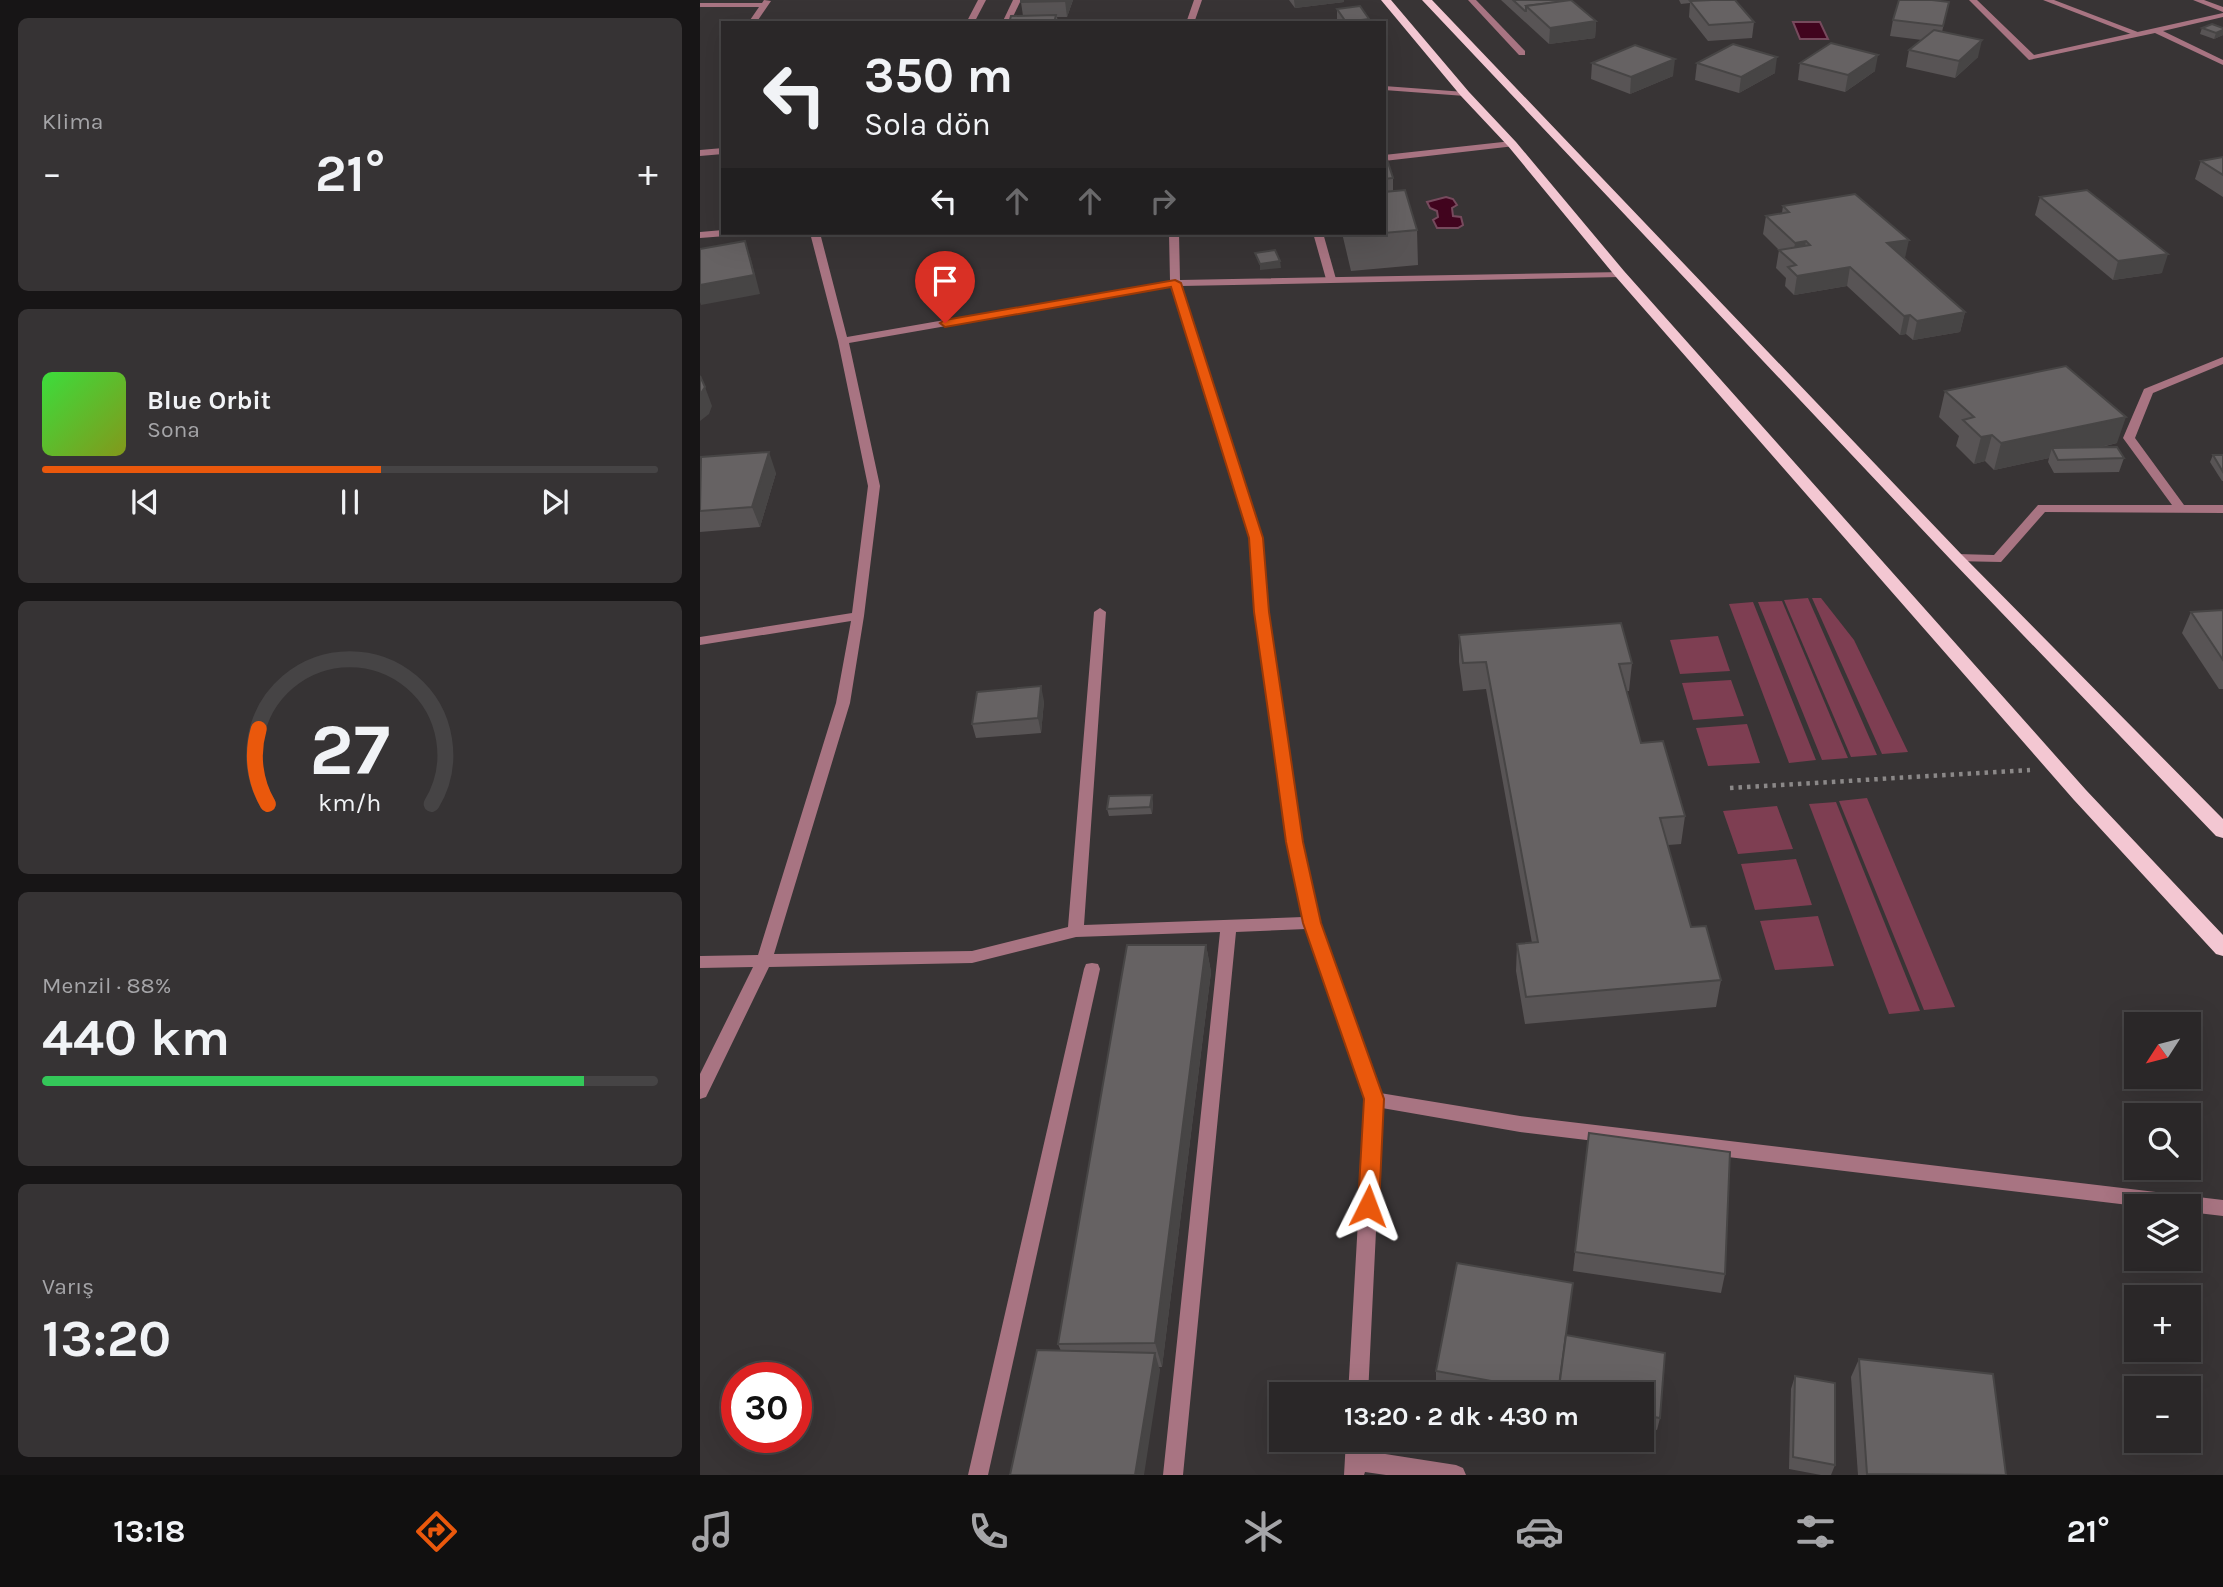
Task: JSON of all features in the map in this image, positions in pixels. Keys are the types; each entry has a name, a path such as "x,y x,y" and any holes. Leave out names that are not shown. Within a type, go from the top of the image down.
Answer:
{"main road":[{"path":"1385,0 1465,94 1512,144 1620,274 2056,768 2223,948"},
{"path":"1427,0 1957,558 2223,831"}],"street":[{"path":"971,21 982,0"},
{"path":"1007,21 1017,0"},
{"path":"1191,21 1198,0"},
{"path":"1472,0 1522,53"},
{"path":"1973,0 2032,58 2223,12"},
{"path":"2047,0 2139,34"},
{"path":"2197,0 2223,12"},
{"path":"700,5 766,3"},
{"path":"753,21 766,3"},
{"path":"2155,30 2223,63"},
{"path":"1386,88 1465,94"},
{"path":"1386,158 1512,144"},
{"path":"700,153 721,151"},
{"path":"700,236 721,234"},
{"path":"700,1093 765,959 843,703 858,616 874,486 843,341 816,235"},
{"path":"1174,235 1175,283 1256,538 1262,612 1289,801 1312,923 1374,1099 1359,1382"},
{"path":"1319,235 1331,279"},
{"path":"843,341 1175,283 1620,274"},
{"path":"2180,508 2129,438 2148,391 2223,360"},
{"path":"1957,558 1997,558 2042,508 2223,509"},
{"path":"1076,931 1100,612"},
{"path":"700,641 858,616"},
{"path":"700,962 972,957 1076,931 1312,923"},
{"path":"1173,1475 1229,926"},
{"path":"978,1475 1092,969"},
{"path":"1374,1099 1520,1124 2223,1208"},
{"path":"1355,1458 1456,1475"}],"path":[{"path":"1730,788 1792,781 1963,776 2056,768"}],"shaded area":[{"path":"1793,22 1820,22 1828,39 1800,39"},
{"path":"1446,197 1453,199 1457,205 1452,208 1453,216 1461,217 1463,225 1458,228 1437,228 1433,220 1438,217 1437,211 1430,208 1427,202"},
{"path":"1808,598 1877,755 1851,757 1784,600"},
{"path":"1812,598 1821,598 1854,640 1908,752 1882,754"},
{"path":"1782,601 1848,758 1822,760 1758,602"},
{"path":"1753,602 1816,760 1789,763 1729,604"},
{"path":"1718,636 1730,671 1680,674 1670,640"},
{"path":"1731,680 1744,716 1693,720 1682,683"},
{"path":"1747,724 1760,763 1708,766 1696,728"},
{"path":"1867,798 1955,1007 1924,1010 1839,801"},
{"path":"1836,802 1920,1011 1889,1014 1809,804"},
{"path":"1777,806 1793,849 1738,854 1723,811"},
{"path":"1796,859 1812,905 1755,910 1741,864"},
{"path":"1818,916 1834,966 1775,970 1760,921"}],"building":[{"path":"1065,0 1065,1 1021,2"},
{"path":"1513,0 1568,1 1526,6 1525,11"},
{"path":"1571,0 1596,21 1550,28 1526,6"},
{"path":"1735,0 1754,22 1709,25 1690,1"},
{"path":"1899,0 1949,2 1943,26 1893,20"},
{"path":"1360,6 1369,19 1345,21 1337,9"},
{"path":"1056,15 1054,21 1010,21 1011,16"},
{"path":"2212,24 2223,30 2216,33 2202,28"},
{"path":"1934,30 1982,40 1959,61 1909,50"},
{"path":"1831,43 1878,55 1848,75 1800,63"},
{"path":"1733,44 1777,57 1741,77 1697,63"},
{"path":"1635,45 1675,59 1631,77 1592,63"},
{"path":"1386,156 1393,178 1386,179"},
{"path":"2223,157 2223,175 2201,161"},
{"path":"1405,190 1417,230 1386,233 1386,192"},
{"path":"2087,190 2168,254 2118,261 2040,197"},
{"path":"1855,194 1909,240 1887,243 1965,312 1917,321 1910,315 1904,316 1850,267 1797,276 1788,267 1796,265 1779,250 1810,245 1806,241 1795,243 1766,216 1789,212 1783,206"},
{"path":"745,241 754,275 700,285 700,249"},
{"path":"1275,250 1280,261 1260,264 1255,253"},
{"path":"2066,366 2126,417 2001,443 1992,435 1981,437 1963,420 1974,417 1945,391"},
{"path":"700,376 705,387 700,395"},
{"path":"2117,447 2124,458 2058,460 2052,448"},
{"path":"769,452 752,507 700,511 701,457"},
{"path":"2213,455 2223,455 2223,472"},
{"path":"2223,610 2223,660 2191,612"},
{"path":"1621,623 1632,663 1619,664 1641,743 1663,741 1685,816 1660,818 1691,927 1706,926 1721,980 1526,997 1517,944 1538,942 1486,662 1463,663 1459,635"},
{"path":"1041,686 1038,718 972,724 977,692"},
{"path":"1152,795 1150,807 1107,809 1109,796"},
{"path":"1127,945 1206,945 1155,1343 1058,1344"},
{"path":"1589,1133 1730,1152 1725,1274 1575,1252"},
{"path":"1457,1263 1573,1283 1560,1382 1497,1382 1436,1371"},
{"path":"1566,1335 1665,1353 1660,1418 1654,1417 1654,1382 1560,1382"},
{"path":"1037,1350 1155,1353 1135,1475 1010,1475"},
{"path":"1859,1359 1993,1374 2006,1475 1867,1474"},
{"path":"1795,1376 1835,1383 1835,1465 1793,1457"}],"route":[{"path":"945,323 1175,283 1256,538 1262,612 1280,739 1295,842 1312,923 1374,1099 1368,1206"}]}
